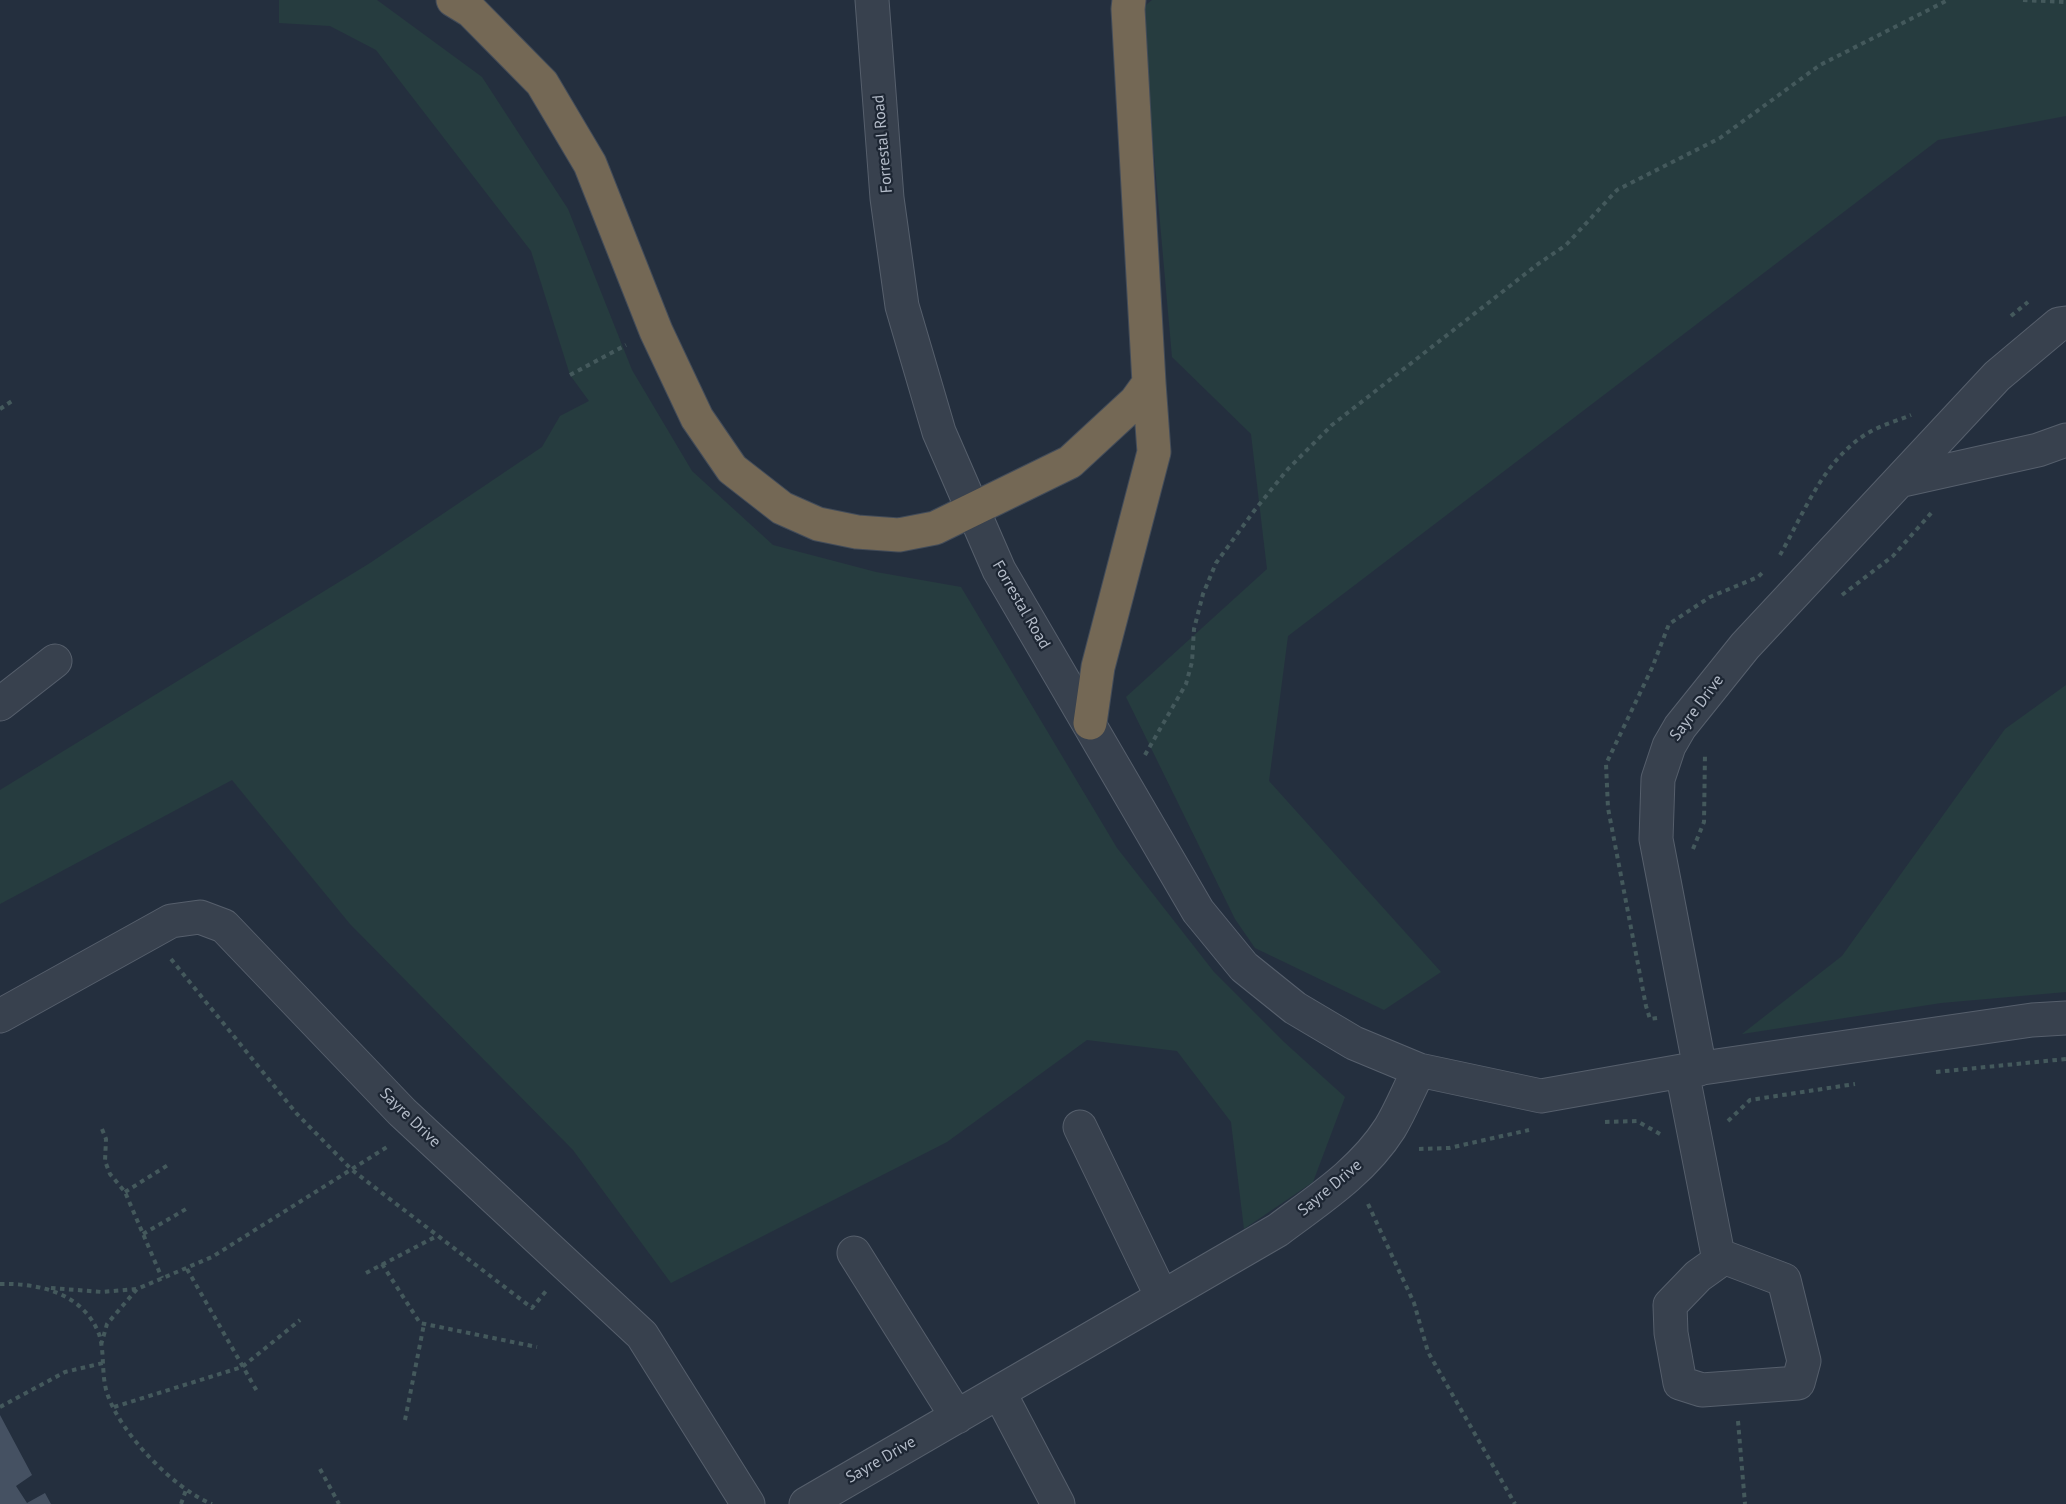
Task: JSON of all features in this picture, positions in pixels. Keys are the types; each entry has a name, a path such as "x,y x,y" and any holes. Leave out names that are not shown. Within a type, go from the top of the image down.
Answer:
{"highway":[{"path":"453,0 471,11 542,83 590,164 656,331 697,418 732,469 782,508 818,524 857,532 899,535 935,528 1070,462 1136,401 1149,383"},
{"path":"1090,723 1103,644 1154,452 1129,0"}],"street":[{"name":"Forrestal Road","path":"872,0 887,198 902,306 939,432 999,570 1198,911 1244,967 1294,1008 1354,1043 1419,1070"},
{"name":"Sayre Drive","path":"1718,1255 1697,1150 1691,1070 1656,839 1659,779 1669,746 1680,727 1745,646 1997,376 2059,324 2066,323"},
{"path":"1899,481 2038,450 2066,440"},
{"path":"0,704 55,661"},
{"name":"Sayre Drive","path":"0,1016 171,921 200,917 224,926 402,1112 642,1335 748,1504"},
{"path":"1419,1070 1541,1096 1691,1070 2032,1020 2066,1018"},
{"name":"Sayre Drive","path":"806,1504 1278,1230 1353,1172 1391,1127 1419,1070"},
{"path":"1080,1127 1162,1297"},
{"path":"854,1253 957,1417"},
{"path":"1718,1255 1784,1280 1804,1361 1798,1383 1702,1390 1680,1383 1671,1334 1670,1305 1698,1276 1719,1260 1718,1255"},
{"path":"999,1392 1058,1504"}],"path":[{"path":"1140,763 1186,684 1192,662 1194,629 1203,594 1216,563 1288,469 1332,425 1538,264 1566,245 1617,190 1720,138 1820,65 1948,0"},
{"path":"2023,0 2066,2"},
{"path":"570,375 656,331"},
{"path":"0,409 12,401"},
{"path":"1841,597 1893,556 1929,513 1940,506"},
{"path":"1692,854 1704,822 1705,751"},
{"path":"164,951 297,1114 352,1170 532,1308 551,1284"},
{"path":"1930,1072 2066,1059"},
{"path":"1602,1122 1637,1121 1697,1150 1750,1100 1862,1082"},
{"path":"102,1129 106,1139 105,1161 110,1174 125,1192 162,1278"},
{"path":"1412,1149 1449,1148 1535,1129"},
{"path":"0,1284 28,1284 102,1292 137,1289 212,1257 387,1147"},
{"path":"125,1192 168,1165"},
{"path":"1353,1172 1414,1303 1428,1352 1515,1504"},
{"path":"143,1234 186,1209"},
{"path":"366,1273 437,1236"},
{"path":"382,1264 420,1323 537,1347"},
{"path":"187,1269 258,1393"},
{"path":"49,1288 69,1298 89,1317 99,1334 108,1393 129,1431 145,1451 186,1490 213,1504"},
{"path":"100,1345 107,1324 137,1289"},
{"path":"114,1407 242,1367 300,1320"},
{"path":"405,1420 424,1324"},
{"path":"0,1407 65,1372 103,1363"},
{"path":"1737,1414 1745,1504"},
{"path":"320,1469 339,1504"},
{"path":"181,1504 186,1490"}],"green space":[{"path":"279,0 377,0 482,77 568,209 632,370 692,471 773,545 876,572 961,587 1117,848 1214,972 1284,1042 1345,1097 1313,1182 1244,1229 1231,1122 1177,1051 1087,1040 947,1142 671,1283 573,1150 350,924 232,780 0,904 0,790 370,563 542,447 560,416 589,401 570,375 531,251 376,50 330,26 279,23"},
{"path":"1152,0 2066,0 2066,116 1938,140 1288,636 1269,781 1441,972 1384,1010 1255,948 1235,919 1126,697 1267,569 1251,434 1172,357 1141,9"},
{"path":"2066,685 2066,992 1941,1003 1742,1034 1842,956 2005,729"}],"building":[{"path":"0,1415 32,1475 16,1486 27,1503 45,1493 51,1504 0,1504"}]}
